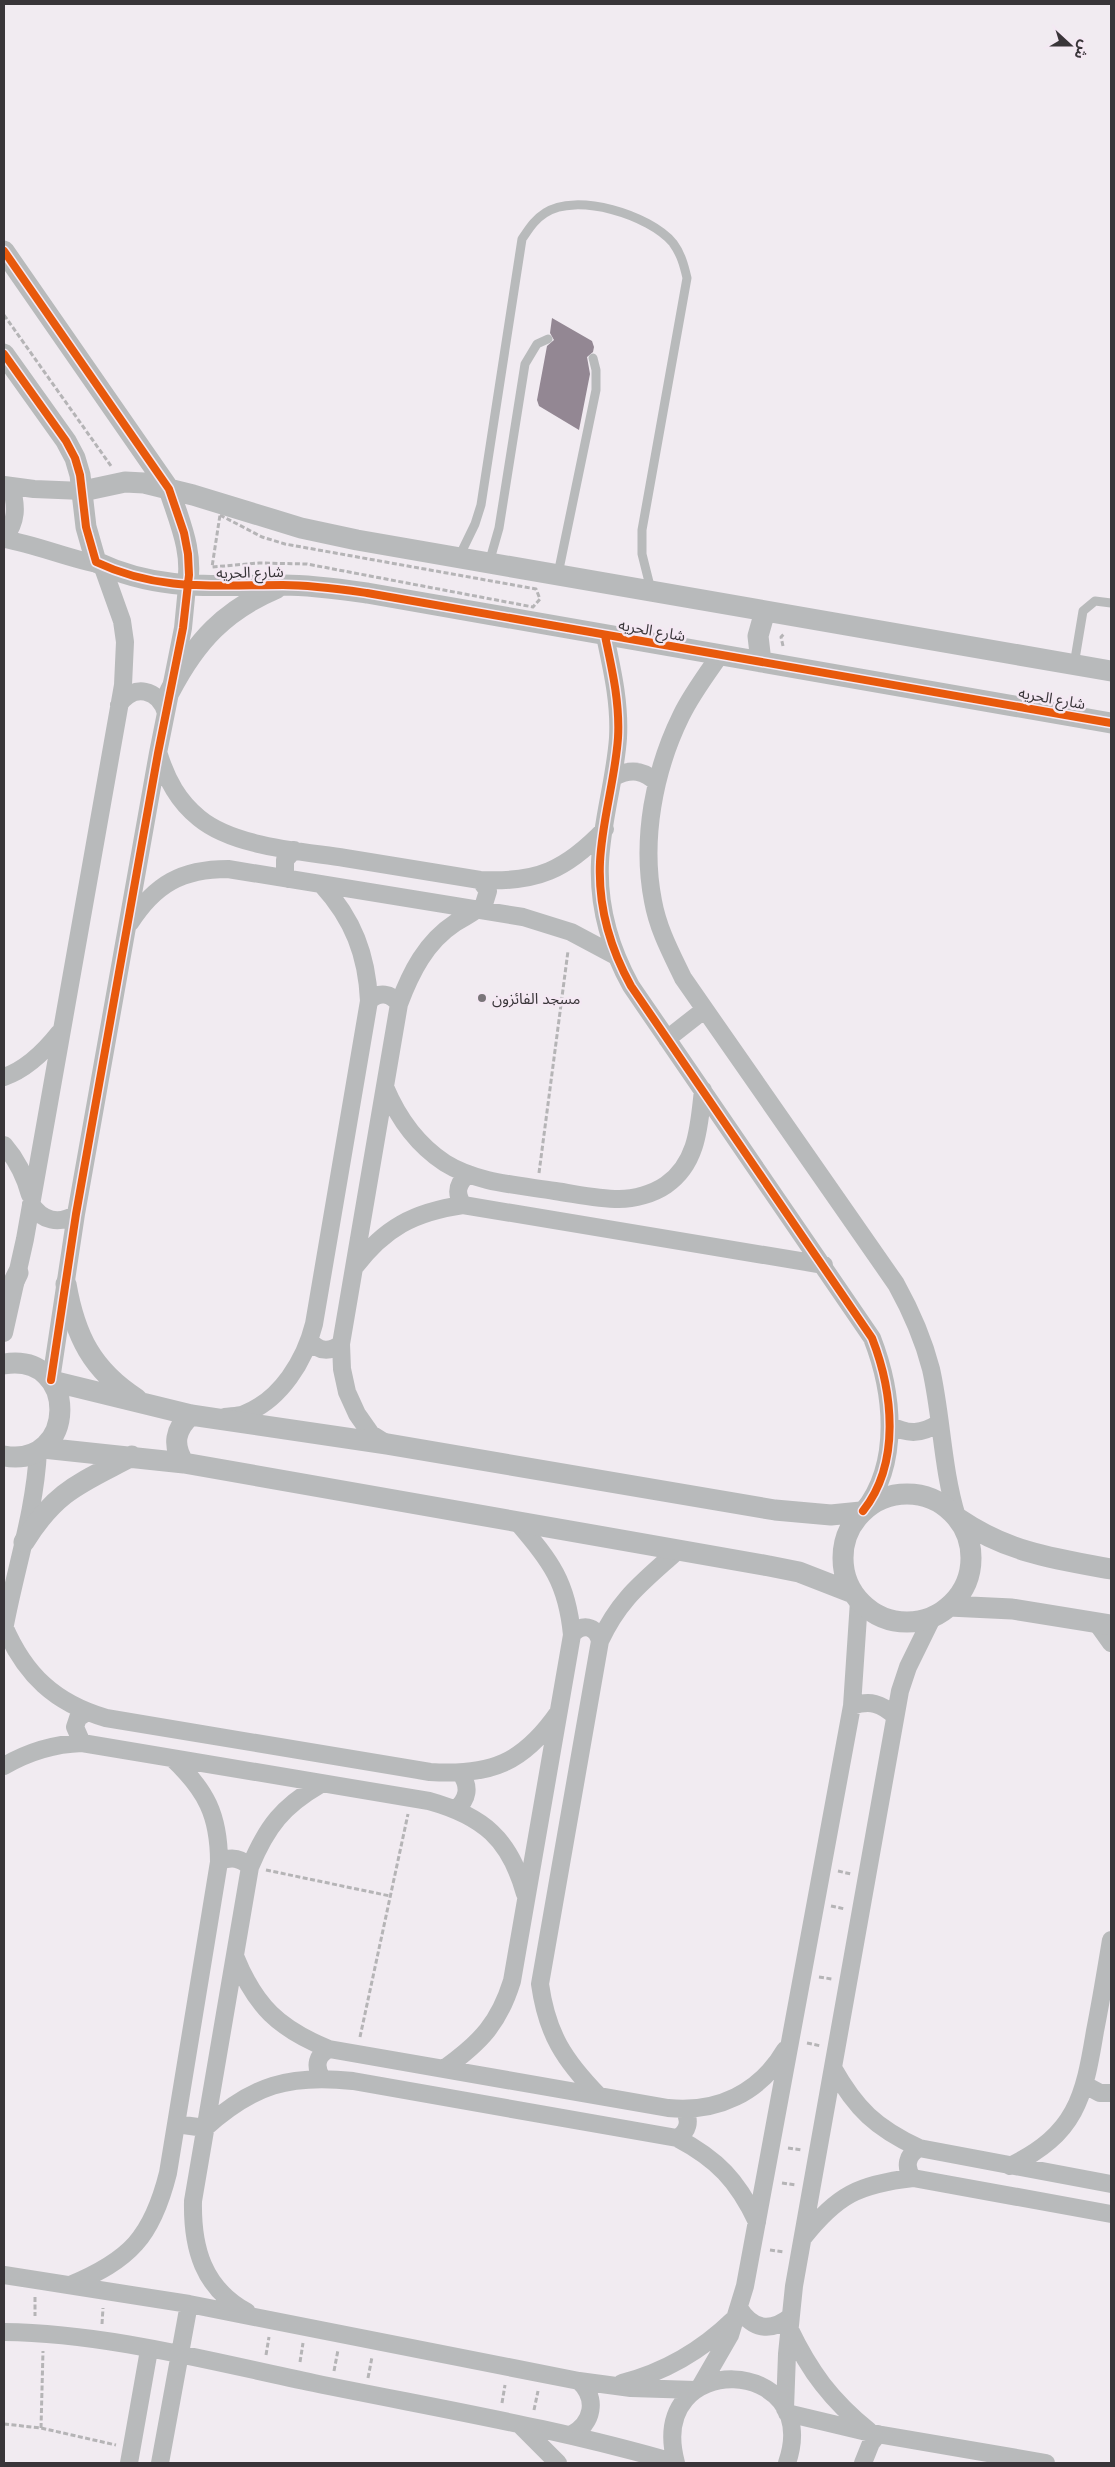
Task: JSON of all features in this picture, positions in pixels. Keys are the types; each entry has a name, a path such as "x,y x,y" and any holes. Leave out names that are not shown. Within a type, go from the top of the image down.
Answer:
{"street":[{"path":"4,251 168,488 184,533 189,574 183,628 158,753 76,1214 51,1381"},
{"path":"4,354 66,441 75,458 83,491 88,539 96,562 102,565 122,621 125,642 123,685 18,1273 4,1333"},
{"path":"102,565 76,560 34,544 4,539 12,528 16,515 7,486 83,491 125,482 144,483 168,488 301,528 489,563 1111,671"},
{"name":"شارع الحريه","path":"102,565 141,580 187,586 285,585 323,587 367,593 1111,723"},
{"path":"170,691 185,662 205,637 228,615 256,598 285,585"},
{"path":"760,662 758,636 765,611"},
{"path":"4,2332 39,2333 180,2356 499,2420 676,2463 671,2443 673,2423 682,2404 698,2388 721,2353 738,2312 758,2222 852,1706 856,1597 846,1580 843,1551 846,1537 862,1511 875,1496 883,1473 890,1425 889,1396 883,1365 872,1338 824,1265 631,986 616,956 606,926 600,894 600,861 614,777 618,737 618,705 605,636"},
{"path":"720,655 681,716 657,783 651,818 648,860 653,901 665,941 683,978 896,1284 911,1311 931,1370 949,1491 957,1517 966,1532 971,1564 967,1580 960,1594 941,1611 908,1667 900,1691 800,2247 789,2322 786,2411 792,2430 792,2449 787,2463"},
{"path":"119,705 130,693 145,691 159,698 166,712"},
{"path":"158,753 167,778 176,793 200,819 223,832 294,850 480,880 509,882 536,876 562,866 585,850 605,829"},
{"path":"614,777 632,771 642,772 657,783"},
{"path":"288,879 283,867 285,860 294,850"},
{"path":"127,928 141,906 158,889 180,876 203,869 228,869 531,919 571,932 616,956"},
{"path":"387,1444 371,1434 357,1414 347,1392 342,1368 341,1344 352,1271 399,1004 412,973 435,939 454,923 484,904 488,896 486,887 480,880"},
{"path":"219,1417 244,1414 266,1402 299,1364 310,1341 369,1001 368,979 358,938 348,919 322,885"},
{"path":"369,1001 373,997 385,994 399,1004"},
{"path":"667,1039 704,1010"},
{"path":"4,1077 28,1065 46,1049 61,1030"},
{"path":"385,1087 395,1110 409,1130 426,1148 446,1163 468,1174 537,1188 620,1199 644,1196 666,1186 683,1169 695,1148 703,1090"},
{"path":"4,1145 12,1154 24,1176 36,1212 51,1220 60,1221 76,1214"},
{"path":"463,1205 458,1189 468,1174"},
{"path":"352,1271 368,1249 388,1231 404,1222 437,1209 463,1205 824,1265"},
{"path":"4,1302 18,1273"},
{"path":"66,1284 71,1313 87,1349 98,1366 119,1387 144,1403"},
{"path":"310,1341 324,1350 330,1350 341,1344"},
{"path":"4,1364 13,1363 34,1367 51,1381 58,1392 61,1416 55,1434 41,1449 37,1484 24,1542 6,1597 4,1628 14,1650 29,1671 47,1689 86,1712 106,1718 411,1769 461,1774 484,1770 507,1762 527,1749 558,1713"},
{"path":"51,1381 191,1415 219,1417 387,1444 775,1510 831,1515 862,1511 877,1500 894,1494 911,1493 928,1497 944,1505 981,1534 1004,1545 1054,1558 1111,1569"},
{"path":"184,1463 178,1453 176,1437 183,1422 191,1415"},
{"path":"890,1425 904,1431 920,1432 939,1423"},
{"path":"4,1456 17,1457 41,1449 132,1456 184,1463 798,1572 856,1597 881,1617 894,1621 907,1622 941,1611 1012,1609 1104,1624 1111,1643"},
{"path":"24,1542 39,1519 58,1498 80,1482 132,1456"},
{"path":"446,2068 471,2049 485,2035 497,2018 512,1981 572,1635 570,1611 563,1587 552,1565 518,1523"},
{"path":"599,2096 577,2073 558,2047 543,2008 540,1984 600,1641 610,1620 623,1600 639,1583 677,1551"},
{"path":"572,1635 578,1628 588,1627 596,1632 600,1641"},
{"path":"852,1706 863,1702 875,1702 886,1707 895,1716"},
{"path":"82,1743 75,1727 78,1718 86,1712"},
{"path":"4,1766 39,1750 63,1743 82,1743 411,1798 456,1809 477,1820 495,1836 510,1854 520,1876 526,1900"},
{"path":"69,2286 118,2261 137,2244 152,2222 162,2198 168,2173 219,1862 219,1839 214,1816 204,1794 190,1775 172,1758"},
{"path":"456,1809 465,1799 467,1786 461,1774"},
{"path":"265,2320 233,2305 213,2284 199,2258 192,2230 193,2200 250,1867 261,1841 277,1817 297,1798 321,1784"},
{"path":"219,1862 225,1859 239,1859 250,1867"},
{"path":"1010,2166 1043,2147 1065,2126 1077,2107 1086,2085 1111,1940"},
{"path":"235,1956 245,1981 256,1997 280,2024 304,2039 330,2049 684,2110 710,2108 736,2099 758,2084 776,2064 790,2040"},
{"path":"512,1981 516,1985 528,1989 540,1984"},
{"path":"322,2078 319,2073 318,2062 323,2052 330,2049"},
{"path":"832,2068 848,2095 867,2117 891,2135 919,2148 1111,2184"},
{"path":"176,2124 205,2128 225,2110 247,2096 263,2089 296,2080 322,2078 353,2081 677,2138 717,2164 747,2200 758,2222"},
{"path":"1086,2085 1100,2094 1111,2094"},
{"path":"677,2138 682,2136 688,2126 687,2115 684,2110"},
{"path":"913,2178 909,2174 908,2162 910,2156 919,2148"},
{"path":"800,2247 822,2214 849,2194 880,2182 913,2178 1111,2214"},
{"path":"4,2275 35,2282 105,2290 189,2304 579,2381 613,2386 698,2388 718,2380 737,2378 756,2383 772,2394 786,2411 875,2434 1046,2463"},
{"path":"160,2463 189,2304"},
{"path":"738,2312 763,2327 789,2322"},
{"path":"613,2386 641,2378 668,2367 718,2335 738,2312"},
{"path":"789,2322 803,2358 822,2386 845,2411 875,2434"},
{"path":"130,2456 149,2350"},
{"path":"571,2436 586,2424 590,2415 590,2396 579,2381"},
{"path":"526,2426 558,2463"},
{"path":"863,2463 875,2434"}],"lane":[{"path":"459,557 475,524 481,505 522,239 532,224 545,212 562,206 579,204 602,207 628,215 656,229 672,241 683,258 687,278 642,530 642,554 651,590"},
{"path":"489,563 499,528 525,364 537,344 548,339"},
{"path":"558,574 596,390 596,370 593,358"},
{"path":"1074,665 1083,611 1095,601 1111,603"}],"path":[{"path":"4,316 111,467 118,461"},
{"path":"220,516 255,534 285,544 536,589 540,599 533,607 307,564 259,563 212,567 220,516"},
{"path":"537,1188 571,932"},
{"path":"356,2054 411,1798"},
{"path":"250,1867 390,1896"},
{"path":"822,1868 866,1877"},
{"path":"815,1903 860,1912"},
{"path":"802,1974 848,1982"},
{"path":"790,2040 836,2048"},
{"path":"771,2145 817,2153"},
{"path":"765,2180 811,2188"},
{"path":"752,2247 800,2247"},
{"path":"35,2282 39,2333 41,2428"},
{"path":"100,2342 105,2290"},
{"path":"264,2373 265,2320"},
{"path":"297,2380 306,2328"},
{"path":"331,2386 340,2334"},
{"path":"365,2393 375,2341"},
{"path":"499,2420 508,2367"},
{"path":"526,2426 541,2373"},
{"path":"4,2424 41,2428 130,2456"}],"building":[{"path":"552,318 592,341 594,347 593,352 587,357 590,374 579,430 539,406 537,400 547,346 554,340 550,333"}],"cycle path":[{"path":"4,251 169,489 184,533 189,575 183,628 158,753 76,1214 51,1380"},
{"path":"4,354 66,441 75,458 80,475 86,527 96,562 119,572 142,578 188,585 294,585 367,593 1111,723"},
{"path":"605,636 618,712 618,738 600,862 603,911 611,942 631,986 872,1338 885,1381 890,1427 883,1471 875,1492 863,1511"}],"place":[{"name":"مسجد الفائزون","path":"482,998"}]}
